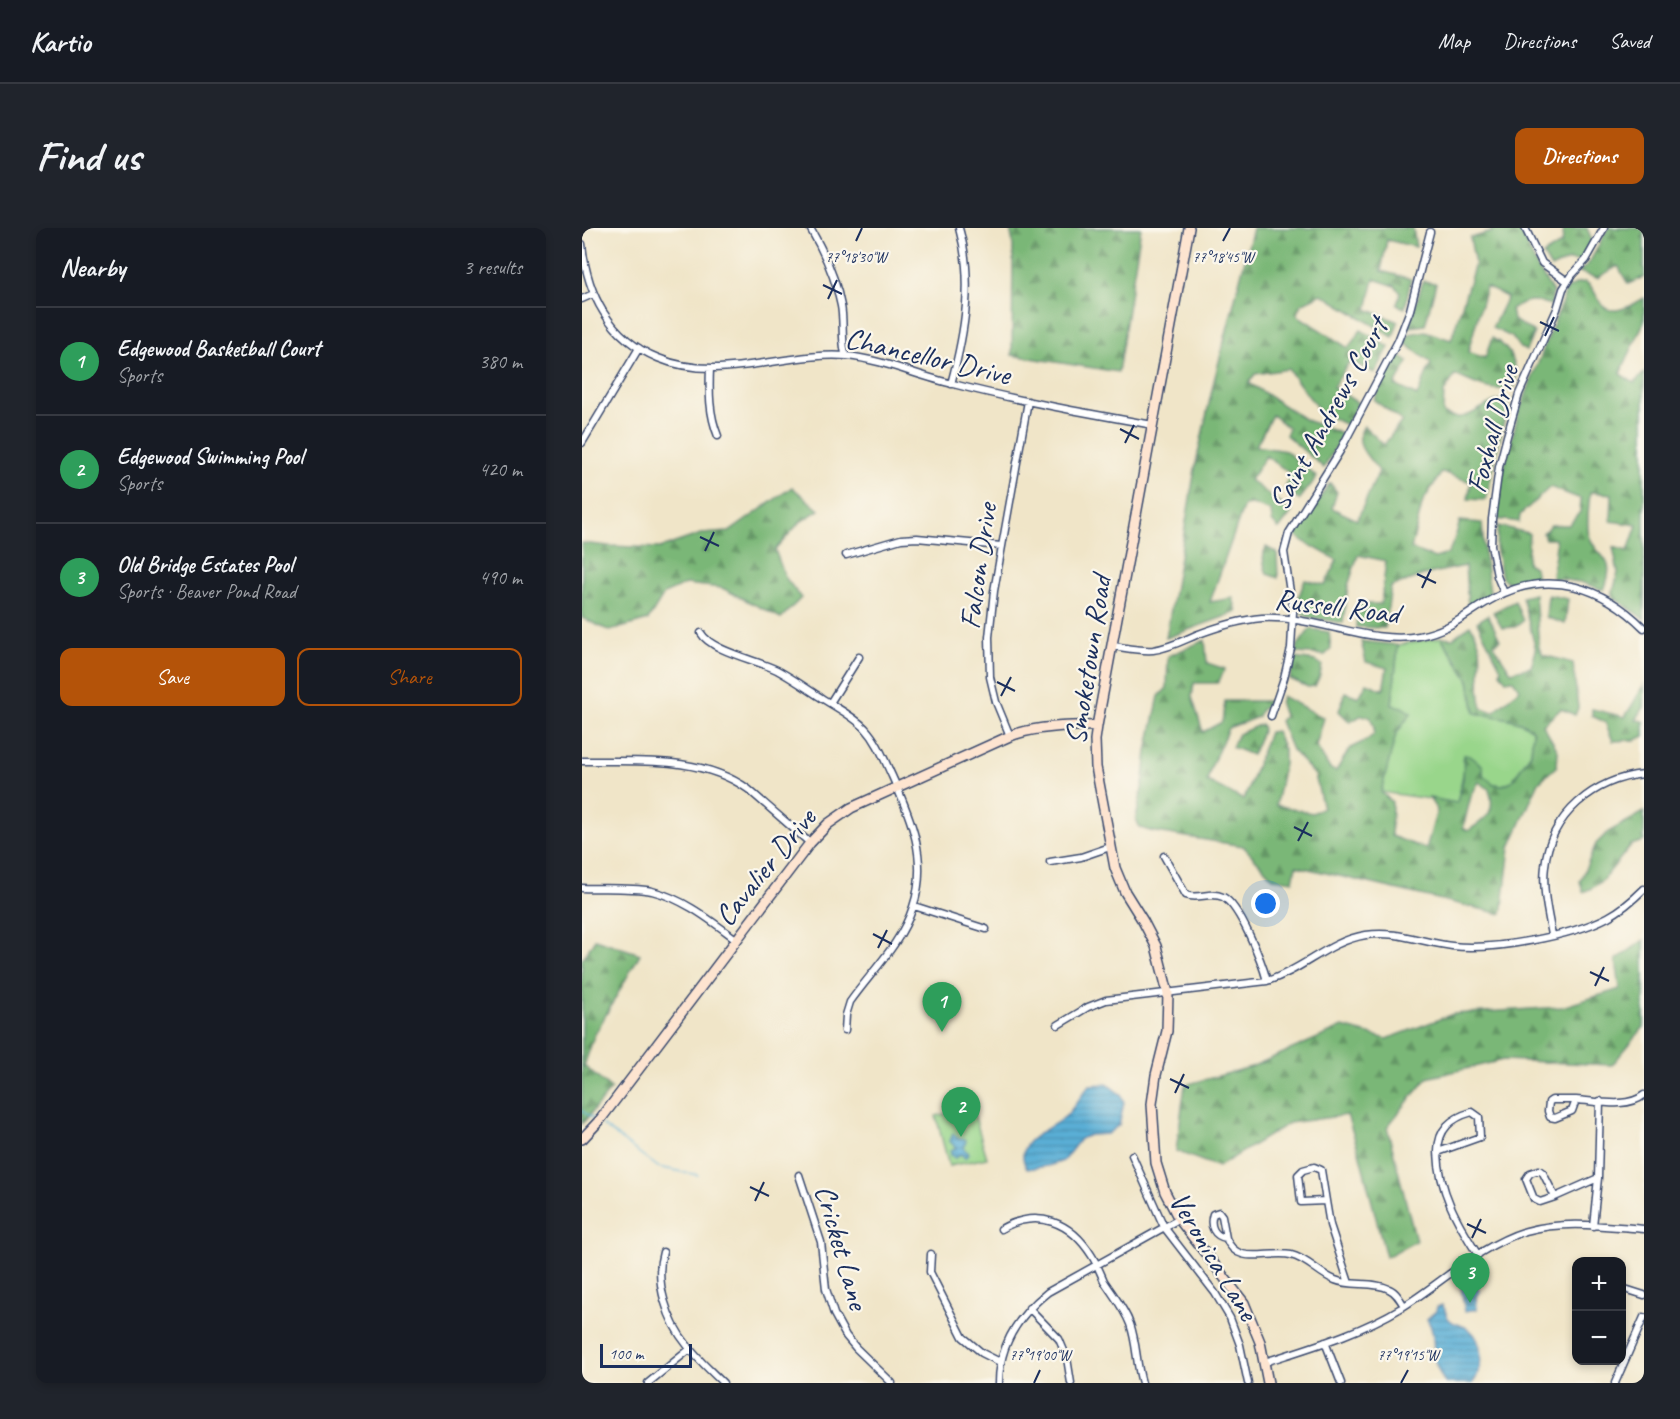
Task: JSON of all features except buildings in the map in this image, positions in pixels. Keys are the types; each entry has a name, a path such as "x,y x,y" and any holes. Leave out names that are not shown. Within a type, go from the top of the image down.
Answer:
{"main road":[{"name":"Smoketown Road","path":"1189,228 1097,726 1096,767 1110,847 1119,881 1156,946 1168,993 1167,1030 1154,1088 1152,1129 1155,1156 1161,1179 1179,1219 1244,1302 1265,1362 1268,1383"},
{"name":"Cavalier Drive","path":"582,1139 600,1120 810,843 839,816 896,786 1010,735 1054,727 1097,726"}],"street":[{"path":"810,228 829,266 841,303 846,356"},
{"path":"951,384 967,296 966,262 958,228"},
{"path":"1525,228 1542,263 1567,281 1586,260 1604,228"},
{"name":"Saint Andrews Court","path":"1271,716 1288,663 1293,620 1292,598 1284,552 1289,532 1340,452 1398,341 1410,310 1430,232"},
{"name":"Chancellor Drive","path":"582,244 586,274 593,294 615,328 639,348 668,362 710,368 846,356 877,362 951,384 1153,424"},
{"name":"Foxhall Drive","path":"1504,593 1495,570 1491,545 1499,467 1519,394 1567,281"},
{"path":"582,299 593,294"},
{"path":"582,443 639,348"},
{"path":"710,368 710,403 712,420 718,436"},
{"name":"Falcon Drive","path":"1010,735 996,702 989,668 991,618 1028,401"},
{"path":"846,555 901,539 916,538 1002,546"},
{"name":"Russell Road","path":"1113,646 1155,650 1178,644 1209,630 1262,618 1293,620 1379,636 1406,638 1447,627 1504,593 1543,584 1578,587 1612,601 1644,628"},
{"path":"701,633 703,638 717,648 769,666 852,717 866,730 879,748 914,827 919,855 919,881 914,906 897,940 850,1002 845,1030"},
{"path":"830,703 859,657"},
{"path":"582,761 665,763 715,771 748,789 810,843"},
{"path":"1552,935 1544,867 1550,843 1559,825 1578,802 1600,786 1625,777 1644,774"},
{"path":"1050,862 1081,857 1110,847"},
{"path":"1164,856 1186,896 1215,895 1224,897 1232,904 1257,950 1267,981"},
{"path":"582,888 637,889 662,894 689,906 736,939"},
{"path":"1058,1025 1088,1007 1106,1000 1267,981 1300,967 1328,948 1356,937 1394,934 1461,947 1509,943 1577,930 1607,917 1628,904 1644,889"},
{"path":"914,906 986,929"},
{"path":"1576,1100 1572,1111 1566,1114 1555,1118 1548,1114 1550,1101 1576,1100 1631,1102 1644,1095"},
{"path":"1593,1226 1598,1178 1600,1101"},
{"path":"1438,1152 1478,1139 1481,1133 1477,1114 1472,1112 1463,1114 1449,1122 1440,1136 1438,1152 1440,1175 1446,1198 1478,1255"},
{"name":"Veronica Lane","path":"1132,1155 1164,1227 1227,1311 1240,1345 1248,1383"},
{"path":"1326,1202 1301,1202 1298,1177 1300,1172 1314,1167 1321,1170 1330,1225 1349,1283"},
{"path":"1555,1197 1541,1171 1532,1172 1527,1176 1532,1196 1536,1201 1543,1202 1555,1197 1598,1178"},
{"name":"Cricket Lane","path":"799,1175 821,1242 826,1289 834,1314 846,1336 856,1348 892,1383"},
{"path":"999,1383 1000,1362 1011,1334 1029,1308 1048,1292 1179,1219"},
{"path":"1002,1229 1018,1221 1048,1221 1058,1224 1078,1237 1097,1265 1130,1324 1143,1383"},
{"path":"1265,1362 1362,1328 1404,1306 1478,1255 1506,1239 1534,1229 1564,1225 1644,1229"},
{"path":"1226,1238 1231,1249 1240,1255 1289,1255 1305,1261 1332,1280 1388,1288 1397,1295 1404,1306"},
{"path":"663,1252 660,1268 663,1292 678,1331 690,1349 723,1383"},
{"path":"931,1254 930,1272 963,1337 982,1353 1000,1362"},
{"path":"1626,1289 1644,1295"},
{"path":"1029,1308 1059,1340 1067,1358 1071,1383"},
{"path":"1615,1383 1644,1317"},
{"path":"1325,1342 1341,1383"},
{"path":"648,1383 690,1349"}],"green space":[{"path":"1010,228 1141,228 1118,372 1012,355 1013,243"},
{"path":"1253,228 1413,228 1416,247 1387,240 1381,271 1411,279 1405,308 1397,305 1400,292 1395,286 1374,279 1367,309 1398,322 1393,337 1322,294 1301,304 1297,315 1348,348 1361,330 1389,347 1375,373 1350,361 1333,387 1358,403 1347,425 1321,413 1288,369 1255,374 1249,383 1306,420 1342,434 1324,468 1286,435 1289,428 1272,415 1256,446 1286,451 1317,477 1299,500 1285,489 1291,474 1266,456 1250,480 1292,512 1279,529 1272,521 1271,511 1252,504 1244,505 1210,602 1233,598 1237,612 1166,638 1196,463 1213,385"},
{"path":"1490,228 1519,228 1537,267 1553,292 1551,305 1531,301 1511,309 1513,320 1534,332 1526,351 1519,347 1512,337 1492,328 1507,297 1486,287 1468,352 1485,358 1492,338 1499,342 1509,353 1515,366 1514,388 1489,388 1455,375 1444,392 1443,413 1461,417 1499,400 1509,399 1486,500 1468,499 1471,482 1442,472 1423,501 1411,549 1435,558 1448,554 1460,521 1482,523 1490,591 1487,596 1468,606 1465,566 1423,575 1391,587 1385,628 1356,627 1358,604 1381,604 1386,561 1358,555 1348,586 1343,623 1308,617 1299,611 1297,601 1305,580 1325,585 1337,560 1301,540 1295,534 1330,483 1337,492 1332,508 1357,520 1379,471 1361,445 1360,439 1364,426 1384,445 1402,421 1374,400 1397,353 1408,362 1395,385 1417,396 1431,363 1405,343 1409,334 1425,331 1451,340 1475,264 1470,238 1492,232"},
{"path":"1564,228 1587,228 1592,240 1582,261 1568,260 1551,268 1543,255 1562,243"},
{"path":"1608,228 1640,228 1644,231 1644,277 1628,284 1618,266 1597,278 1579,272 1589,263"},
{"path":"1423,281 1436,283 1425,325 1409,327"},
{"path":"1585,282 1592,288 1604,307 1609,310 1621,309 1644,298 1644,322 1620,374 1634,383 1644,373 1644,619 1612,596 1618,573 1613,547 1628,551 1637,525 1611,521 1612,494 1590,492 1588,508 1589,535 1608,564 1608,578 1604,590 1580,582 1552,578 1555,539 1545,539 1543,533 1551,525 1569,525 1580,512 1581,499 1550,487 1520,515 1519,522 1497,519 1503,471 1518,415 1567,289 1577,283"},
{"path":"792,487 819,510 800,522 775,550 785,577 801,598 781,618 722,588 686,584 664,594 648,620 610,631 582,618 582,543 660,548 701,534 729,532"},
{"path":"1498,526 1529,533 1527,563 1535,568 1537,580 1514,584 1502,578 1496,547"},
{"path":"1266,547 1277,553 1278,578 1267,574 1263,557"},
{"path":"1535,594 1539,648 1543,655 1573,663 1578,708 1575,715 1561,709 1543,725 1558,751 1557,766 1539,782 1510,847 1502,914 1296,866 1293,881 1273,878 1243,846 1140,828 1136,819 1147,751 1159,696 1167,688 1168,656 1205,640 1207,663 1225,669 1218,683 1194,683 1192,697 1203,732 1222,722 1225,701 1272,701 1260,711 1258,717 1228,728 1207,781 1244,800 1269,732 1276,731 1284,750 1284,764 1276,805 1312,813 1323,808 1315,775 1292,750 1280,721 1284,716 1280,704 1282,696 1324,718 1316,746 1330,769 1336,771 1350,748 1374,734 1370,717 1362,715 1350,722 1339,711 1345,692 1359,697 1367,683 1383,690 1387,668 1366,662 1361,641 1398,645 1392,705 1402,707 1411,713 1396,734 1381,792 1392,802 1391,836 1426,849 1437,810 1429,798 1457,803 1463,779 1464,755 1470,756 1483,766 1483,775 1494,784 1503,785 1512,781 1531,753 1533,731 1528,726 1506,718 1475,713 1469,680 1441,637 1453,638 1470,625 1476,635 1481,655 1479,686 1482,708 1493,712 1520,689 1513,680 1506,680 1500,673 1501,669 1477,622 1488,615 1500,640 1493,645 1511,672 1531,667 1536,650 1522,597","holes":["1479,782 1489,789 1491,804 1488,815 1468,831 1463,828 1471,796"]},
{"path":"1548,595 1568,599 1565,624 1546,617"},
{"path":"1515,601 1523,621 1515,627 1502,628 1493,612"},
{"path":"1310,629 1329,632 1331,649 1325,655 1296,653 1298,645"},
{"path":"1441,637 1469,680 1475,713 1514,720 1528,726 1533,731 1531,753 1512,781 1503,785 1493,784 1483,775 1483,766 1470,756 1463,759 1464,770 1457,803 1380,792 1396,734 1411,713 1392,705 1398,645"},
{"path":"1294,658 1316,661 1322,665 1315,686 1308,687 1290,679"},
{"path":"1644,685 1644,707 1636,720 1644,721 1644,736 1636,740 1613,741 1605,722 1592,716 1592,709 1625,717"},
{"path":"1261,724 1263,729 1252,755 1232,747 1238,734"},
{"path":"1644,812 1644,841 1631,845 1603,880 1583,892 1580,881 1596,844 1608,832"},
{"path":"595,939 640,954 594,1036 584,1066 611,1089 582,1124 582,960"},
{"path":"1644,940 1644,1027 1612,1065 1503,1060 1427,1078 1387,1127 1416,1241 1386,1257 1347,1115 1289,1123 1218,1167 1176,1151 1185,1085 1251,1067 1343,1027 1387,1039 1453,1014 1562,1007 1620,989 1616,960"},
{"path":"972,1107 987,1158 949,1166 936,1116"}],"water":[{"path":"1107,1084 1120,1094 1124,1102 1119,1125 1107,1134 1089,1135 1080,1139 1063,1161 1027,1169 1023,1159 1028,1143 1067,1115 1090,1085"},
{"path":"953,1134 959,1139 966,1140 964,1149 969,1153 965,1158 961,1154 955,1158 951,1155 951,1150 956,1148 950,1141"},
{"path":"1474,1286 1480,1291 1476,1297 1477,1309 1465,1311 1461,1287"},
{"path":"1442,1305 1450,1320 1469,1329 1478,1341 1481,1356 1479,1370 1473,1383 1445,1383 1437,1367 1433,1334 1427,1319 1437,1307"}],"waterway":[{"path":"582,1111 594,1119"},
{"path":"602,1125 658,1167 698,1175"}],"place":[{"name":"Edgewood Basketball Court","path":"942,1032"},
{"name":"Edgewood Swimming Pool","path":"961,1137"},
{"name":"Old Bridge Estates Pool","path":"1470,1303"}]}
